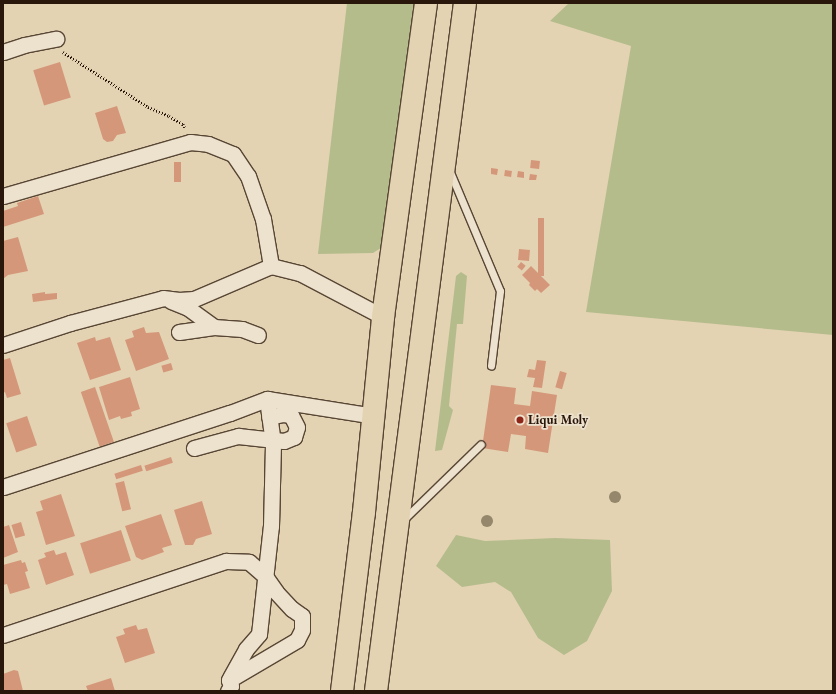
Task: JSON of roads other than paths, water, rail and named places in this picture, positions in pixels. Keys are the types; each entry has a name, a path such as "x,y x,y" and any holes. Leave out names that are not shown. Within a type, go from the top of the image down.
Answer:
{"highway":[{"path":"342,691 374,416 382,317 426,3"},
{"path":"376,691 465,3"}],"street":[{"path":"3,52 52,39"},
{"path":"3,196 190,142 208,144 233,154 248,176 263,218 271,266"},
{"path":"3,345 70,323 163,298 179,300 194,299 271,266 300,273 382,317"},
{"path":"163,298 188,308 214,327"},
{"path":"179,332 214,327 242,329 258,335"},
{"path":"3,487 230,413 267,399 374,416"},
{"path":"226,687 246,649 259,634 271,526 272,440 267,399"},
{"path":"194,448 238,436 284,442 294,437 297,427 291,415 282,414 269,417"},
{"path":"3,635 226,561 249,562 265,576 276,592 292,609 302,616 302,630 297,640 226,687"}],"lane":[{"path":"445,160 500,292 491,365"},
{"path":"398,525 481,444"}],"place":[{"name":"Liqui Moly","path":"520,420"}]}
